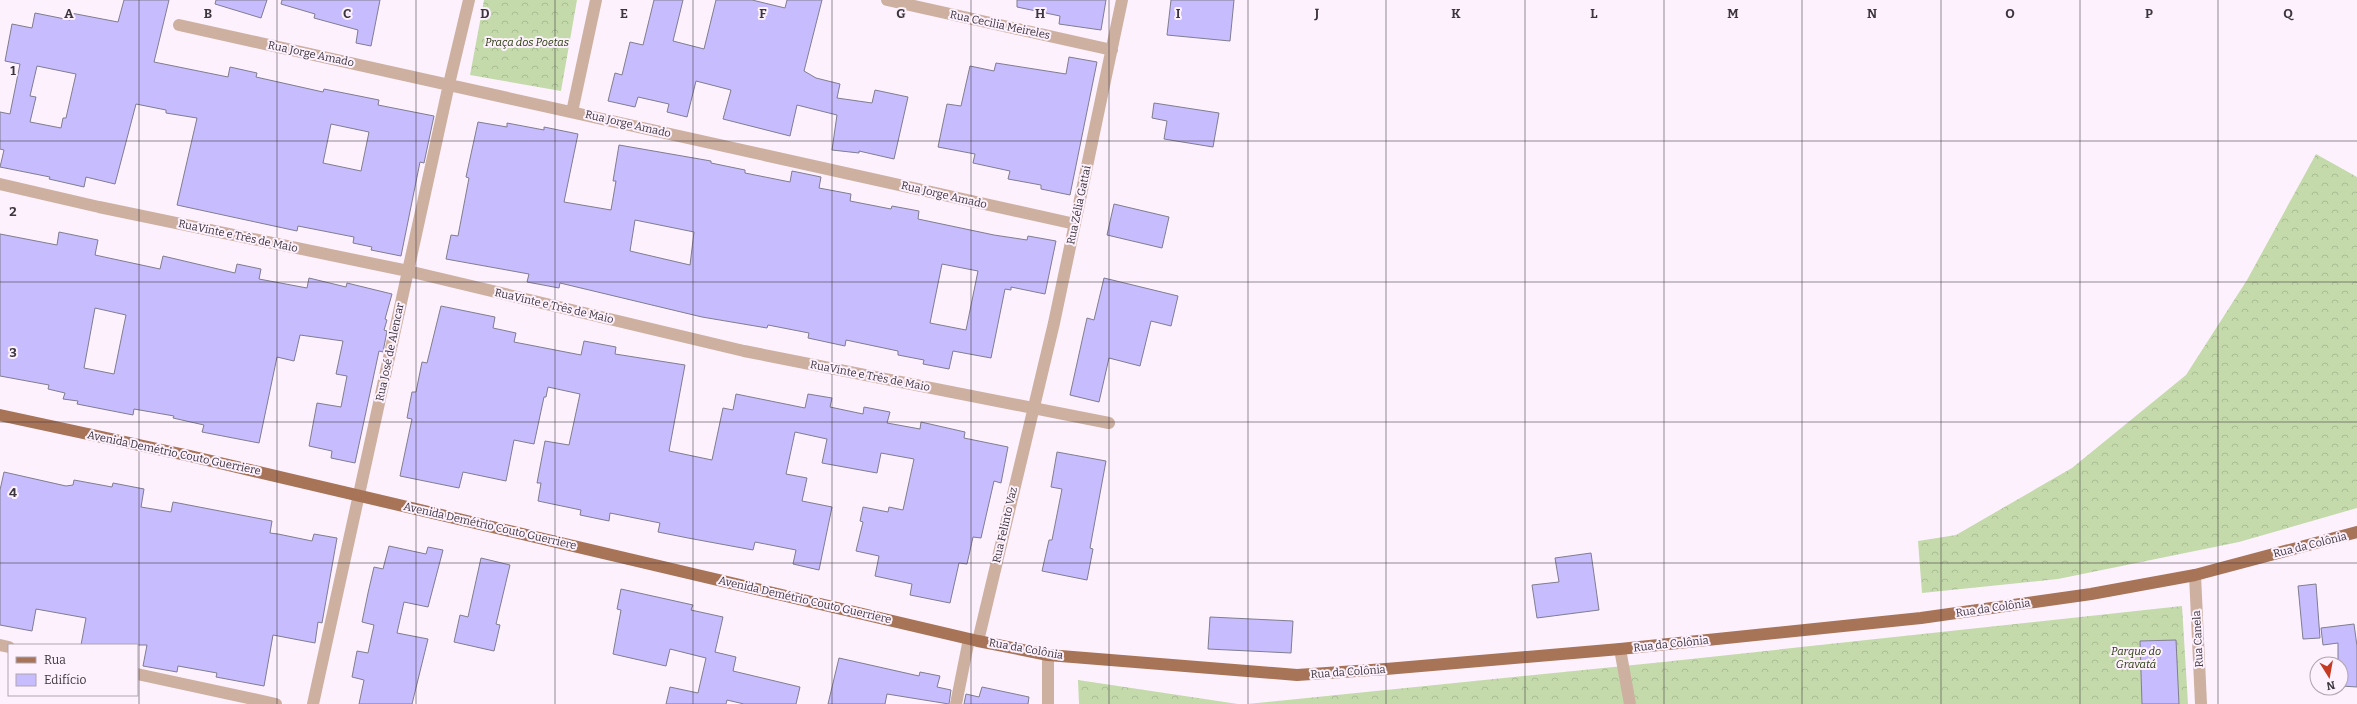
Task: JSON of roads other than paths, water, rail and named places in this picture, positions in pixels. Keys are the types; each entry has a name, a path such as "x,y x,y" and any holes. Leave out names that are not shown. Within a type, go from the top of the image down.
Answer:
{"main road":[{"name":"Avenida Demétrio Couto Guerriere","path":"0,415 360,495 973,640"},
{"name":"Rua da Colônia","path":"973,640 1048,655 1297,675 1620,649 1921,618 2091,594 2195,575 2357,532"}],"street":[{"name":"Rua José de Alencar","path":"313,704 449,84 469,0"},
{"path":"572,112 596,0"},
{"name":"Rua Cecilia Meireles","path":"888,0 1112,50"},
{"name":"Rua Zélia Gattai","path":"1032,409 1054,324 1122,0"},
{"name":"Rua Jorge Amado","path":"180,25 1075,224"},
{"name":"RuaVinte e Três de Maio","path":"0,184 99,207 408,271 744,351 1109,423"},
{"name":"Rua Felinto Vaz","path":"956,704 1032,409"},
{"name":"Rua Canela","path":"2195,575 2201,704"},
{"path":"1620,649 1630,704"},
{"path":"1048,655 1048,704"},
{"path":"138,674 276,704"}],"park label":[{"name":"Praça dos Poetas","path":"527,42"},
{"name":"Parque do Gravatá","path":"2136,657"}]}
